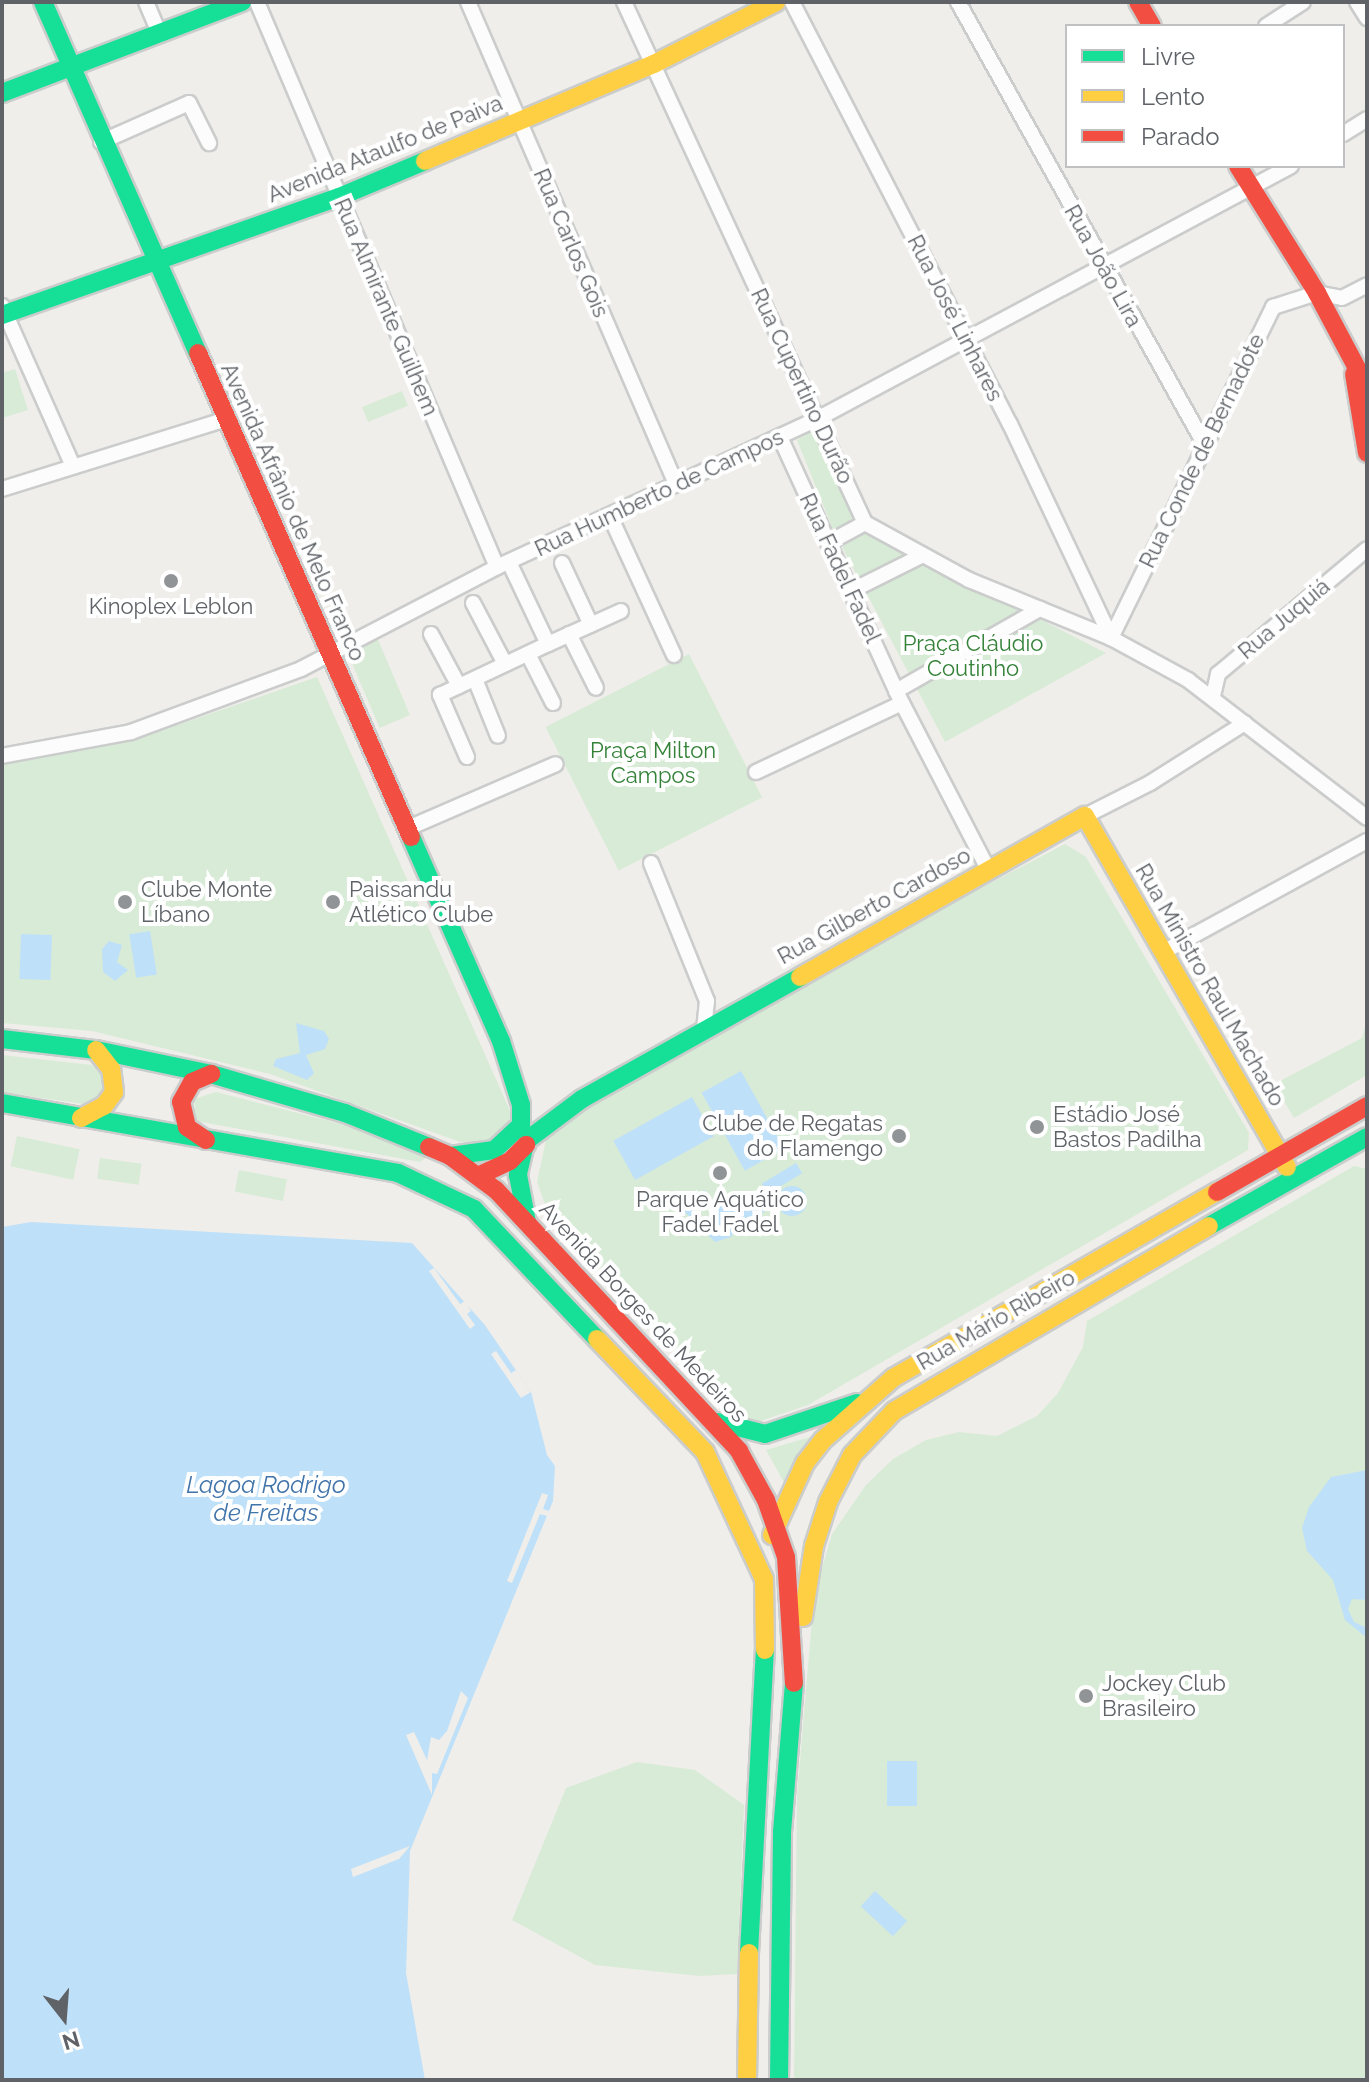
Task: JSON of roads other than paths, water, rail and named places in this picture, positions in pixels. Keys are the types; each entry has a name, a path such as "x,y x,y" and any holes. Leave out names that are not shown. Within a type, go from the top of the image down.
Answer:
{"main road":[{"name":"Avenida Afrânio de Melo Franco","path":"43,2 101,142 406,829 501,1041 531,1094 527,1143 518,1175 527,1222"},
{"path":"2,93 242,2"},
{"name":"Avenida Ataulfo de Paiva","path":"3,312 157,264 339,197 654,64 776,2"},
{"path":"1138,2 1151,24"},
{"path":"1239,168 1317,293 1367,387"},
{"path":"1349,355 1367,453"},
{"name":"Rua Gilberto Cardoso","path":"527,1143 560,1113 1085,816"},
{"name":"Rua Ministro Raul Machado","path":"1085,816 1294,1178"},
{"name":"Avenida Borges de Medeiros","path":"2,1039 96,1050 211,1074 345,1113 450,1156 480,1175 717,1422 751,1471 788,1567 796,1664 782,1832 779,2080"},
{"name":"Avenida Afrânio de Melo Franco","path":"450,1156 494,1150 521,1125 521,1105 501,1041"},
{"path":"81,1118 104,1106 114,1092 111,1069 96,1050"},
{"path":"209,1141 187,1127 181,1102 192,1082 211,1074"},
{"path":"2,1103 398,1173 480,1175 527,1143"},
{"name":"Rua Mário Ribeiro","path":"764,1579 774,1527 805,1463 860,1403 930,1356 1367,1106"},
{"name":"Rua Mário Ribeiro","path":"796,1664 819,1523 852,1455 875,1428 913,1396 1367,1137"},
{"path":"398,1173 474,1209 685,1427 722,1479 764,1579 768,1663 750,1893 747,2080"},
{"path":"717,1422 765,1434 860,1403"}],"street":[{"path":"146,2 160,35"},
{"name":"Rua Almirante Guilhem","path":"257,2 339,197 503,564 548,644"},
{"name":"Rua Carlos Gois","path":"468,2 676,484"},
{"name":"Rua Cupertino Durão","path":"624,2 865,523"},
{"name":"Rua José Linhares","path":"792,2 967,342 1111,638"},
{"name":"Rua João Lira","path":"958,2 1205,445"},
{"path":"1269,24 1303,2"},
{"path":"1357,2 1367,18"},
{"path":"101,142 189,103 209,143"},
{"path":"1345,133 1367,119"},
{"name":"Rua Humberto de Campos","path":"2,756 92,742 172,720 329,654 503,564 819,418 967,342 1288,168"},
{"name":"Rua Conde de Bernadote","path":"1111,638 1273,307 1317,293 1342,298 1367,285"},
{"path":"3,312 73,466"},
{"path":"2,489 224,420"},
{"name":"Rua Fadel Fadel","path":"780,437 899,697 988,869"},
{"path":"610,516 674,655"},
{"path":"828,543 865,523 923,555 1111,638 1213,696 1367,818"},
{"name":"Rua Juquiá","path":"1213,696 1218,674 1367,549"},
{"path":"851,591 923,555"},
{"path":"562,563 591,625"},
{"path":"473,603 505,664"},
{"path":"756,772 899,697 1040,609"},
{"path":"467,757 440,697 621,611"},
{"path":"431,634 459,686"},
{"path":"569,634 596,688"},
{"path":"528,654 553,703"},
{"path":"475,679 498,736"},
{"name":"Rua Gilberto Cardoso","path":"1085,816 1150,783 1245,723"},
{"path":"406,829 556,764"},
{"path":"1165,951 1367,841"},
{"path":"651,863 707,1001 704,1029"},
{"path":"707,1001 732,1013"}],"water":[{"path":"150,931 157,974 136,978 129,934"},
{"path":"21,934 52,935 50,980 19,979"},
{"path":"109,941 122,945 117,962 128,970 115,981 103,972 102,949"},
{"path":"296,1023 324,1031 329,1039 325,1049 306,1055 314,1073 307,1080 273,1066 276,1059 300,1053"},
{"path":"741,1071 784,1149 745,1171 702,1093"},
{"path":"692,1097 714,1136 635,1180 613,1141"},
{"path":"796,1163 802,1173 768,1194 762,1184"},
{"path":"792,1186 803,1190 807,1201 803,1212 792,1216 781,1212 777,1201 781,1190"},
{"path":"705,1190 707,1199 694,1212 705,1222 719,1207 737,1199 758,1201 766,1210 758,1217 743,1218 731,1237 715,1242 682,1209 689,1196"},
{"name":"Lagoa Rodrigo de Freitas","path":"31,1222 412,1243 484,1324 531,1392 547,1455 555,1466 553,1501 410,1851 406,1973 425,2080 2,2080 2,1227"},
{"path":"1367,1470 1367,1600 1352,1599 1348,1609 1354,1622 1367,1628 1367,1638 1345,1620 1333,1580 1307,1551 1302,1528 1309,1507 1331,1477"},
{"path":"887,1761 917,1761 917,1806 887,1806"},
{"path":"875,1891 907,1921 893,1936 861,1906"}],"place":[{"name":"Kinoplex Leblon","path":"171,581"},
{"name":"Clube Monte Líbano","path":"125,902"},
{"name":"Paissandu Atlético Clube","path":"333,902"},
{"name":"Estádio José Bastos Padilha","path":"1037,1127"},
{"name":"Clube de Regatas do Flamengo","path":"899,1136"},
{"name":"Parque Aquático Fadel Fadel","path":"720,1173"},
{"name":"Jockey Club Brasileiro","path":"1086,1696"}],"park label":[{"name":"Praça Cláudio Coutinho","path":"973,656"},
{"name":"Praça Milton Campos","path":"653,762"}]}
